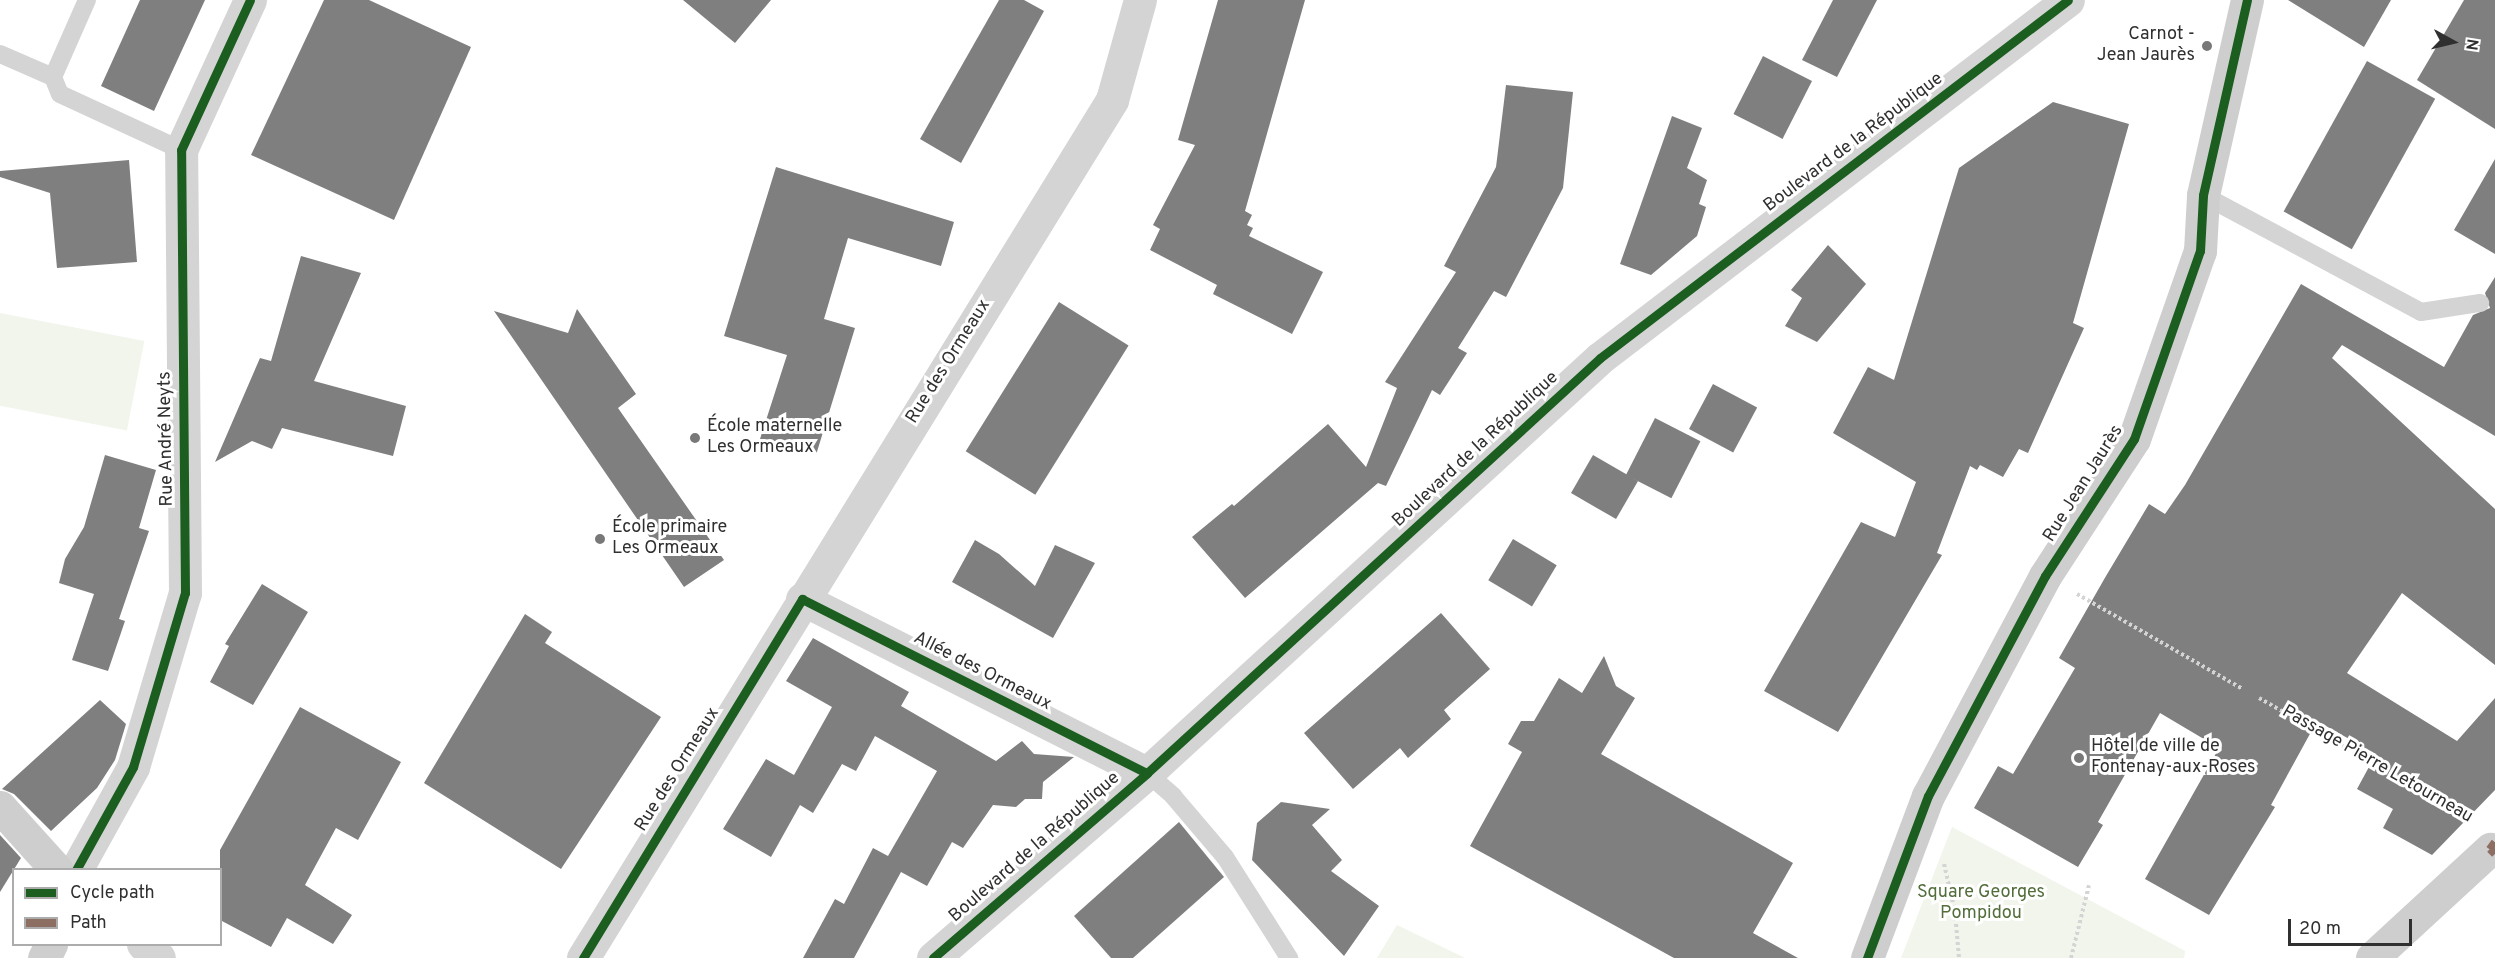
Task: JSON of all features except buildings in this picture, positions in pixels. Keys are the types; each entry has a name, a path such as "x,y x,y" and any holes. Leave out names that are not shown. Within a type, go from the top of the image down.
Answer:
{"main road":[{"name":"Rue Jean Jaurès","path":"1867,958 1928,795 2045,576 2134,439 2200,251 2203,195 2247,0"},
{"path":"0,807 55,868"},
{"path":"2372,958 2488,841"}],"street":[{"name":"Rue André Neyts","path":"77,868 134,767 185,593 181,150 250,0"},
{"name":"Rue des Ormeaux","path":"583,958 1112,100 1140,0"},
{"name":"Boulevard de la République","path":"933,958 1146,773 1600,358 2068,0"},
{"name":"Allée des Ormeaux","path":"802,600 1146,773"},
{"path":"144,946 159,958"}],"lane":[{"path":"53,77 87,0"},
{"path":"0,54 53,77 60,94 181,150"},
{"path":"2203,195 2421,312 2480,303"},
{"path":"1146,773 1173,796 1225,857 1289,958"}],"path":[{"path":"2045,576 2243,689"},
{"path":"1941,854 1955,912 1959,958"},
{"path":"2071,958 2089,885"}],"green space":[{"path":"0,313 144,341 127,430 0,406"},
{"name":"Square Georges Pompidou","path":"1952,827 2185,951 2184,958 1901,958"},
{"path":"1397,925 1465,958 1377,958"}],"marked path":[{"path":"2495,842 2490,849 2495,854"}],"cycle path":[{"path":"77,868 133,767 185,593 181,150 250,0"},
{"path":"933,958 1147,773 1600,358 2068,0"},
{"path":"1867,958 1928,796 2045,576 2134,439 2200,251 2203,195 2247,0"},
{"path":"583,958 802,599 1147,773"}],"place":[{"name":"Carnot - Jean Jaurès","path":"2207,46"},
{"name":"École maternelle Les Ormeaux","path":"695,438"},
{"name":"École primaire Les Ormeaux","path":"600,539"},
{"name":"Hôtel de ville de Fontenay-aux-Roses","path":"2079,758"}]}
